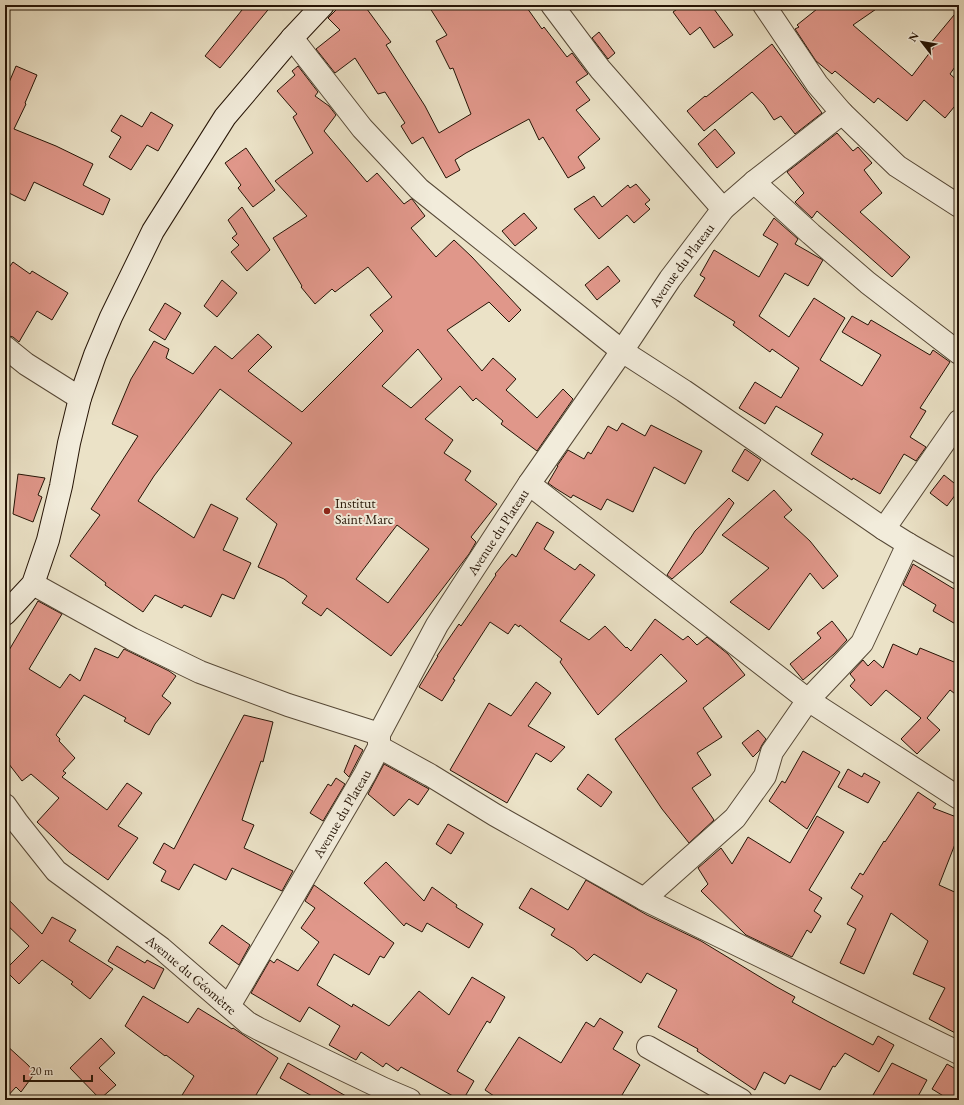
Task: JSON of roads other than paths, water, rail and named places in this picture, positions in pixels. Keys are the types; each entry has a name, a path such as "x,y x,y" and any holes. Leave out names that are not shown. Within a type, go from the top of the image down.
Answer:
{"street":[{"path":"5,614 33,584 48,540 80,398 95,355 111,318 153,231 225,117 292,38 323,5"},
{"path":"552,5 600,69 723,209"},
{"path":"764,5 817,84 842,112 897,166 959,206"},
{"path":"292,38 362,128 419,189 622,351 684,391 884,529 959,573"},
{"name":"Avenue du Plateau","path":"229,1006 365,774 379,741 437,625 529,484 622,351 670,279 723,209 754,182 842,112"},
{"path":"754,182 868,283 959,353"},
{"path":"5,347 26,364 80,398"},
{"path":"884,529 959,421"},
{"path":"529,484 808,700 959,798"},
{"path":"644,899 735,818 765,776 772,752 808,700 862,643 908,544"},
{"path":"33,584 132,639 200,672 379,741 430,775 495,815 644,899 959,1053"},
{"name":"Avenue du Géomètre","path":"5,805 56,871 161,948 248,1023 379,1095 410,1100"},
{"path":"648,1047 741,1100"}],"place":[{"name":"Institut Saint Marc","path":"327,511"}]}
